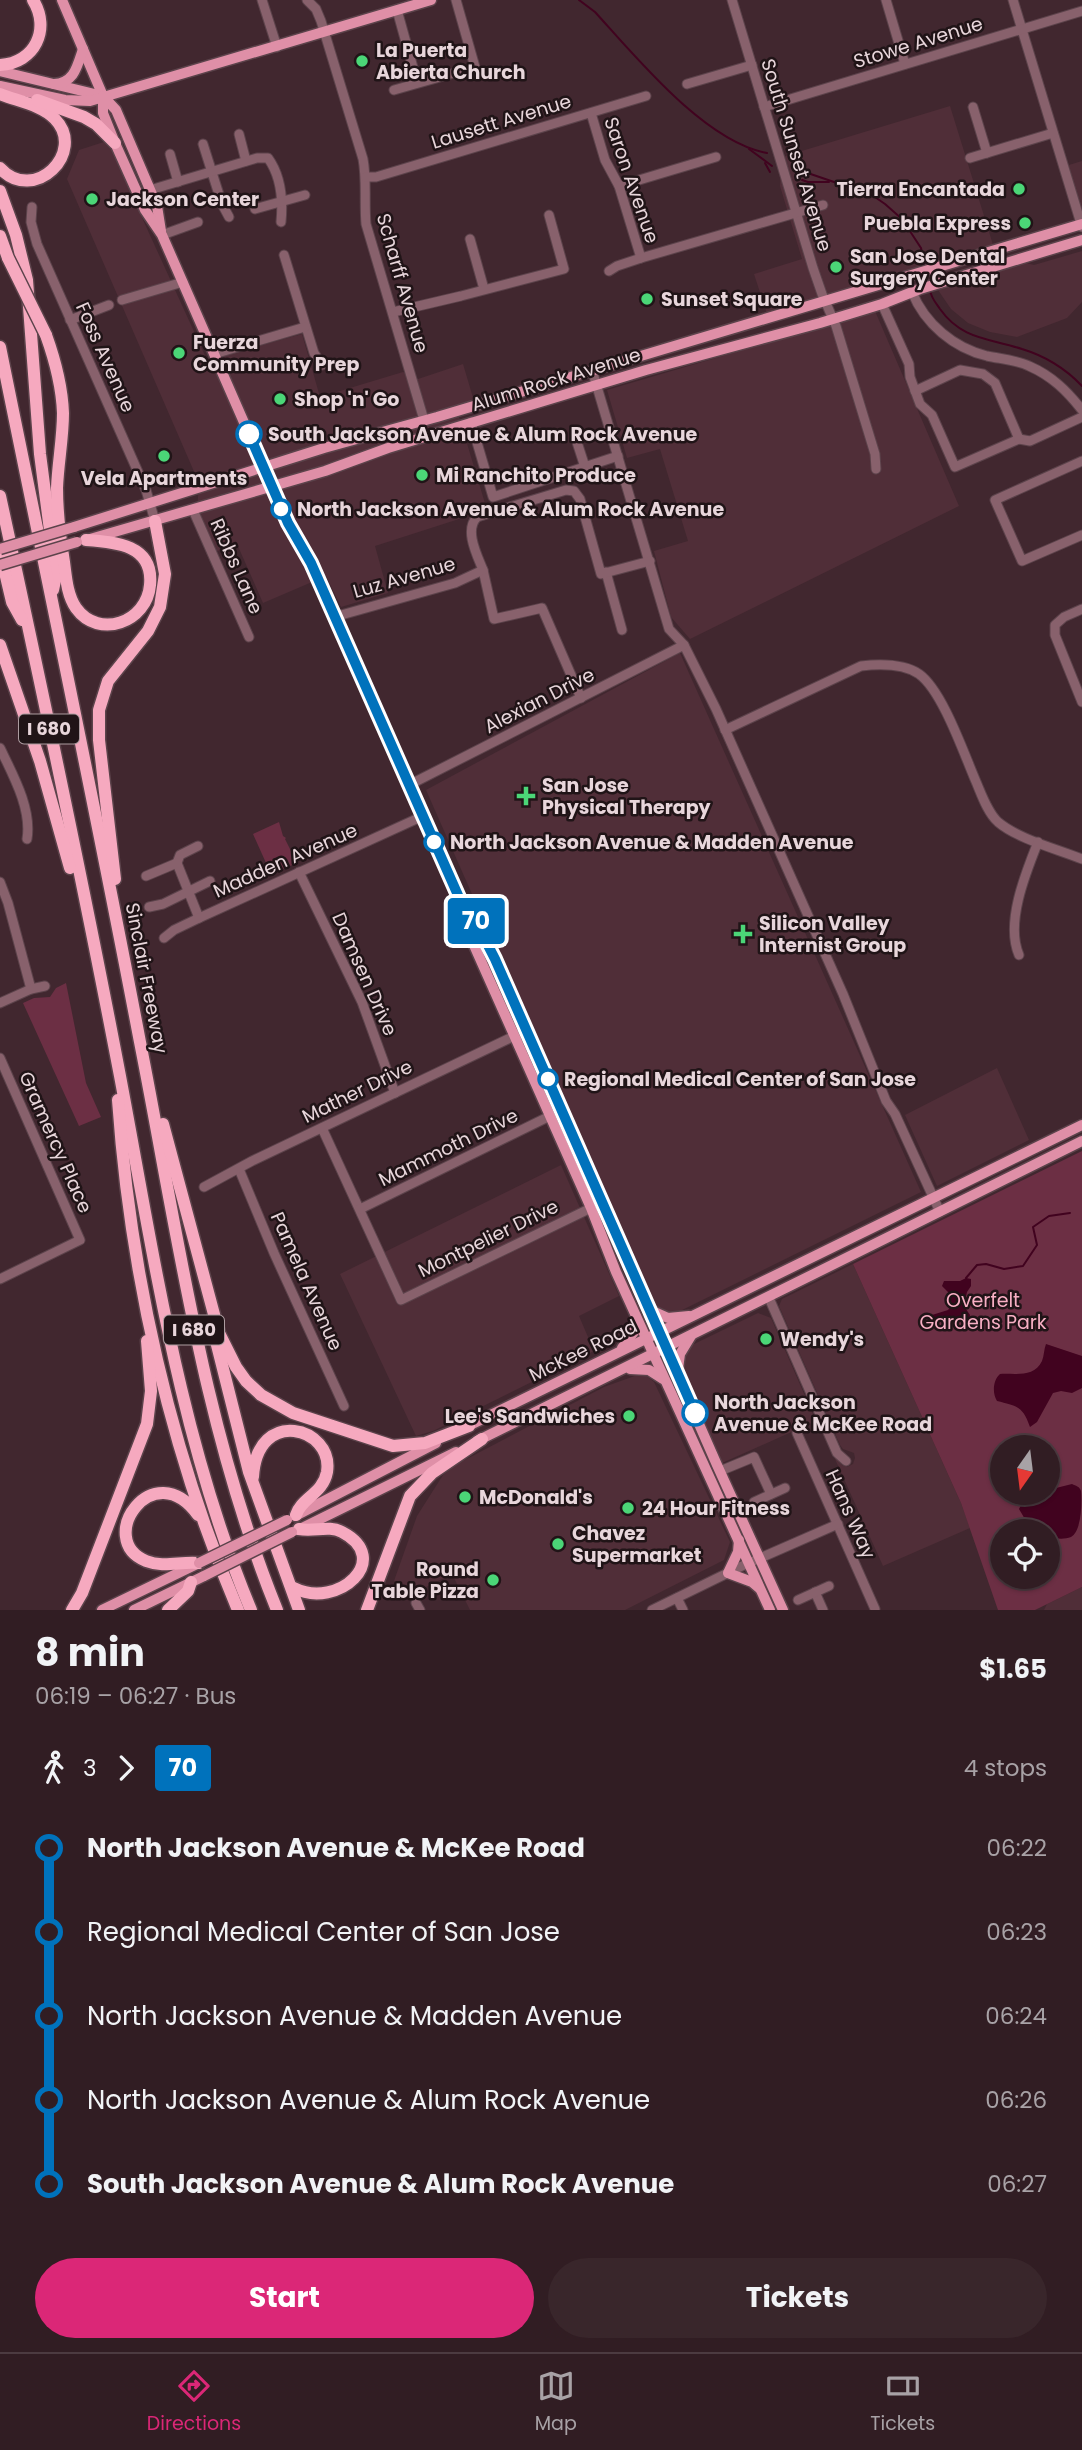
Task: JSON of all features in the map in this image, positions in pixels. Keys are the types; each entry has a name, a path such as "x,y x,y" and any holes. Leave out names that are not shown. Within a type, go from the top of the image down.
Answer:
{"highway":[{"path":"0,65 12,64 24,58 38,41 41,20 33,0"},
{"path":"0,89 84,117 96,124 115,143"},
{"path":"0,89 47,112 60,125 65,144 55,168 37,180 15,178 0,168"},
{"path":"0,191 20,251 29,295 40,454 56,576 51,597"},
{"path":"0,236 46,335 55,362 63,413 57,486 58,527 71,597 81,613 94,622 111,625 128,621 141,610 149,593 150,576 145,561 141,555 125,545 112,541 82,541"},
{"name":"Sinclair Freeway","path":"0,348 126,970 207,1388 240,1507 277,1610"},
{"name":"I 680","path":"0,496 114,1044 173,1354 204,1477 251,1610"},
{"path":"126,970 98,720 108,681 148,631 163,598 165,574 155,521"},
{"path":"0,550 12,602 29,632"},
{"path":"0,645 40,761 97,962"},
{"path":"140,1042 219,1333 236,1367 261,1395 293,1413 393,1446 425,1443 470,1426"},
{"path":"114,1044 132,1237 143,1299 203,1522 236,1610"},
{"path":"72,1610 82,1593 147,1424 151,1391 143,1299"},
{"path":"212,1305 215,1340 238,1435 299,1610"},
{"path":"253,1480 258,1449 268,1438 281,1432 295,1431 309,1435 319,1444 326,1457 327,1469 317,1493 292,1517"},
{"path":"367,1610 410,1496 432,1473 482,1439"},
{"path":"201,1569 188,1562 163,1565 138,1557 129,1546 126,1534 127,1518 134,1507 145,1497 166,1493 186,1500 203,1522"},
{"path":"295,1531 312,1532 330,1528 342,1532 354,1541 362,1554 362,1570 360,1583 347,1600"},
{"path":"281,1563 294,1589 303,1599 315,1605"},
{"path":"168,1610 188,1591 191,1582"}],"main road":[{"path":"62,0 103,96 116,110 157,206 162,235"},
{"path":"0,89 65,100 90,101 431,0"},
{"path":"37,81 56,84 70,79 83,50"},
{"path":"0,71 103,96"},
{"path":"103,96 103,113 115,143 145,210 162,235 296,541 311,563 465,911 465,925 700,1459 739,1540 755,1561 783,1610"},
{"name":"Alum Rock Avenue","path":"0,550 350,440 1082,225"},
{"name":"Alum Rock Avenue","path":"0,565 193,510 596,385 834,319 1082,240"},
{"path":"465,911 475,920 527,1030 720,1471 755,1561 761,1590 770,1610"},
{"name":"McKee Road","path":"134,1610 191,1582 201,1569 292,1517 613,1355 1082,1125"},
{"name":"McKee Road","path":"102,1610 295,1531 1082,1141"},
{"path":"583,1191 589,1194 597,1205 605,1208"},
{"path":"769,1298 769,1290 780,1282 781,1273"},
{"path":"648,1308 668,1318 695,1315"},
{"path":"613,1355 632,1337 636,1314"},
{"path":"678,1375 680,1354 692,1335"},
{"path":"617,1371 643,1368 666,1382"},
{"path":"739,1540 736,1556 728,1573 752,1582 761,1590"}],"street":[{"path":"262,0 276,47"},
{"name":"Scharff Avenue","path":"307,0 316,9 325,33 363,159 366,177 366,224 424,420"},
{"path":"394,90 475,66 456,0"},
{"name":"South Sunset Avenue","path":"732,0 796,212 825,300 834,319 875,454 876,469"},
{"path":"886,0 905,64"},
{"path":"1013,0 1082,225"},
{"path":"397,10 418,82"},
{"name":"Stowe Avenue","path":"764,107 1082,11"},
{"path":"687,84 752,65"},
{"name":"Lausett Avenue","path":"366,177 376,177 646,96"},
{"path":"973,107 987,152"},
{"name":"Saron Avenue","path":"591,113 605,160 619,186 641,258"},
{"path":"970,158 1053,133"},
{"path":"239,134 246,161"},
{"path":"203,144 222,204 229,217"},
{"path":"170,154 178,182"},
{"path":"619,186 716,157"},
{"path":"150,190 257,158 268,158 282,202 281,222"},
{"path":"255,209 305,195"},
{"path":"609,271 641,258 823,205"},
{"name":"Foss Avenue","path":"32,207 34,238 150,503 155,521"},
{"path":"393,312 564,268 549,215"},
{"path":"162,235 198,222"},
{"path":"470,239 484,289"},
{"path":"284,255 305,327 321,365"},
{"path":"122,300 183,282"},
{"path":"916,291 920,309 937,329 953,341 977,353 1028,365 1063,386 1082,410"},
{"path":"882,304 909,364 909,377 920,404 932,415 955,467 1019,439 1030,441 1082,417"},
{"path":"70,320 109,305"},
{"path":"214,354 305,327"},
{"path":"592,370 669,629 684,645 725,730 843,994 886,1101 895,1114 940,1212"},
{"path":"915,391 960,370 983,374 995,383 1019,439"},
{"path":"471,422 493,497 618,456"},
{"path":"575,436 585,467"},
{"path":"1082,461 995,499 1022,561 1082,535"},
{"name":"Luz Avenue","path":"581,698 542,608 494,619 471,523 477,517 566,490 574,491 580,499 601,573 606,572 622,630"},
{"name":"Ribbs Lane","path":"193,510 249,637"},
{"path":"606,572 650,561"},
{"name":"Luz Avenue","path":"334,617 456,583 483,570"},
{"path":"1082,608 1055,625 1055,635 1080,691 1082,702"},
{"name":"Alexian Drive","path":"409,785 684,645"},
{"path":"725,730 861,666 879,664 919,674 936,694 955,728 978,787 996,821 1038,842 1082,859"},
{"path":"0,748 20,793 29,826 27,839"},
{"name":"Madden Avenue","path":"164,938 199,918 423,816"},
{"path":"1020,955 1016,946 1015,925 1021,889 1038,842"},
{"path":"198,846 180,855 177,863 199,918"},
{"path":"146,876 177,863"},
{"name":"Damsen Drive","path":"299,872 362,1002 395,1093"},
{"path":"149,907 163,904 211,881"},
{"path":"0,882 31,989"},
{"path":"0,1003 44,986"},
{"name":"Mather Drive","path":"204,1187 527,1030"},
{"name":"Gramercy Place","path":"0,1058 80,1240 1,1274"},
{"name":"Mammoth Drive","path":"360,1209 550,1116"},
{"path":"322,1128 360,1209"},
{"name":"Pamela Avenue","path":"239,1169 344,1406"},
{"name":"Montpelier Drive","path":"360,1209 401,1300 591,1208"},
{"path":"769,1298 837,1453 846,1461"},
{"name":"Hans Way","path":"797,1433 875,1609"},
{"path":"720,1471 754,1457 771,1494"},
{"path":"754,1502 785,1488"},
{"path":"652,1610 838,1524"},
{"path":"799,1600 829,1586"},
{"path":"815,1592 823,1610"},
{"path":"677,1598 683,1610"}],"shaded area":[{"path":"950,106 994,248 767,314 754,274 802,259 780,186 782,157"},
{"path":"107,141 207,360 302,334 320,397 403,372 418,379 463,364 474,401 456,407 487,510 375,546 388,593 341,607 326,576 263,603 237,544 215,552 197,512 199,483 67,179 79,150"},
{"path":"1082,161 1082,222 1078,223 1069,165"},
{"path":"1082,251 1082,302 1067,318 1017,337 990,332 968,323 951,309 938,290 1026,263 1034,265"},
{"path":"875,311 959,506 690,639 671,617 654,551 688,541 660,449 627,458 607,390"},
{"name":"Regional Medical Center of San Jose","path":"680,653 921,1192 668,1317 656,1310 426,790"},
{"path":"997,1068 1029,1140 937,1186 905,1115"},
{"path":"561,1165 619,1296 579,1316 594,1351 433,1431 416,1436 340,1274"},
{"path":"853,1264 970,1528 883,1566 831,1450 842,1465 847,1467 853,1464 854,1453 840,1445 779,1306 782,1299"},
{"path":"971,1279 964,1306 970,1315 969,1319 932,1318 932,1315 948,1310 952,1305 949,1293 942,1286 944,1281 960,1281"},
{"path":"758,1313 771,1318 816,1421 722,1463 683,1369 683,1355 692,1345"},
{"path":"1046,1344 1082,1356 1082,1388 1072,1393 1053,1393 1037,1422 1030,1427 1025,1415 1018,1408 997,1401 994,1387 1000,1374 1029,1372 1039,1366"},
{"path":"643,1373 654,1382 730,1542 724,1560 625,1610 470,1610 452,1574 410,1595 404,1585 394,1581 417,1516 443,1475 459,1463 604,1387"},
{"path":"1072,1484 1081,1491 1081,1516 1077,1529 1071,1537 1065,1538 1060,1538 1060,1519 1025,1519 1019,1509 1022,1505 1060,1505 1060,1487"},
{"path":"1082,1587 1082,1610 1044,1610 1047,1604"}],"green space":[{"path":"279,822 297,863 271,874 253,834"},
{"path":"66,983 86,1083 101,1117 79,1126 23,1003 34,998 50,997 56,988"},
{"name":"Overfelt Gardens Park","path":"1082,1151 1082,1587 1035,1610 998,1610 991,1589 1060,1589 1060,1519 990,1519 990,1587 961,1503 853,1264"}],"waterway":[{"path":"579,0 595,12 651,73 696,115 743,146 767,153"},
{"path":"749,149 772,166"},
{"path":"765,163 770,172"},
{"path":"796,169 872,195 885,204 902,219 921,248 925,267"},
{"path":"802,180 829,182"},
{"path":"930,290 940,309 957,327 1039,355 1062,368 1082,386"},
{"path":"966,1278 977,1265 986,1264 1004,1269 1023,1266 1037,1245 1033,1227 1049,1216 1070,1213"}],"bus line":[{"name":"70","path":"249,434 296,541 311,563 465,911 475,920 495,959 695,1413"}],"place":[{"name":"La Puerta Abierta Church","path":"362,61"},
{"name":"Tierra Encantada","path":"1019,189"},
{"name":"Jackson Center","path":"92,199"},
{"name":"Puebla Express","path":"1025,223"},
{"name":"San Jose Dental Surgery Center","path":"836,267"},
{"name":"Sunset Square","path":"647,299"},
{"name":"Fuerza Community Prep","path":"179,353"},
{"name":"Shop 'n' Go","path":"280,399"},
{"name":"South Jackson Avenue & Alum Rock Avenue","path":"249,434"},
{"name":"Vela Apartments","path":"164,456"},
{"name":"Mi Ranchito Produce","path":"422,475"},
{"name":"North Jackson Avenue & Alum Rock Avenue","path":"281,509"},
{"name":"San Jose Physical Therapy","path":"526,796"},
{"name":"North Jackson Avenue & Madden Avenue","path":"434,842"},
{"name":"Silicon Valley Internist Group","path":"743,934"},
{"name":"Regional Medical Center of San Jose","path":"548,1079"},
{"name":"Wendy's","path":"766,1339"},
{"name":"North Jackson Avenue & McKee Road","path":"695,1413"},
{"name":"Lee's Sandwiches","path":"629,1416"},
{"name":"McDonald's","path":"465,1497"},
{"name":"24 Hour Fitness","path":"628,1508"},
{"name":"Chavez Supermarket","path":"558,1544"},
{"name":"Round Table Pizza","path":"493,1580"}]}
